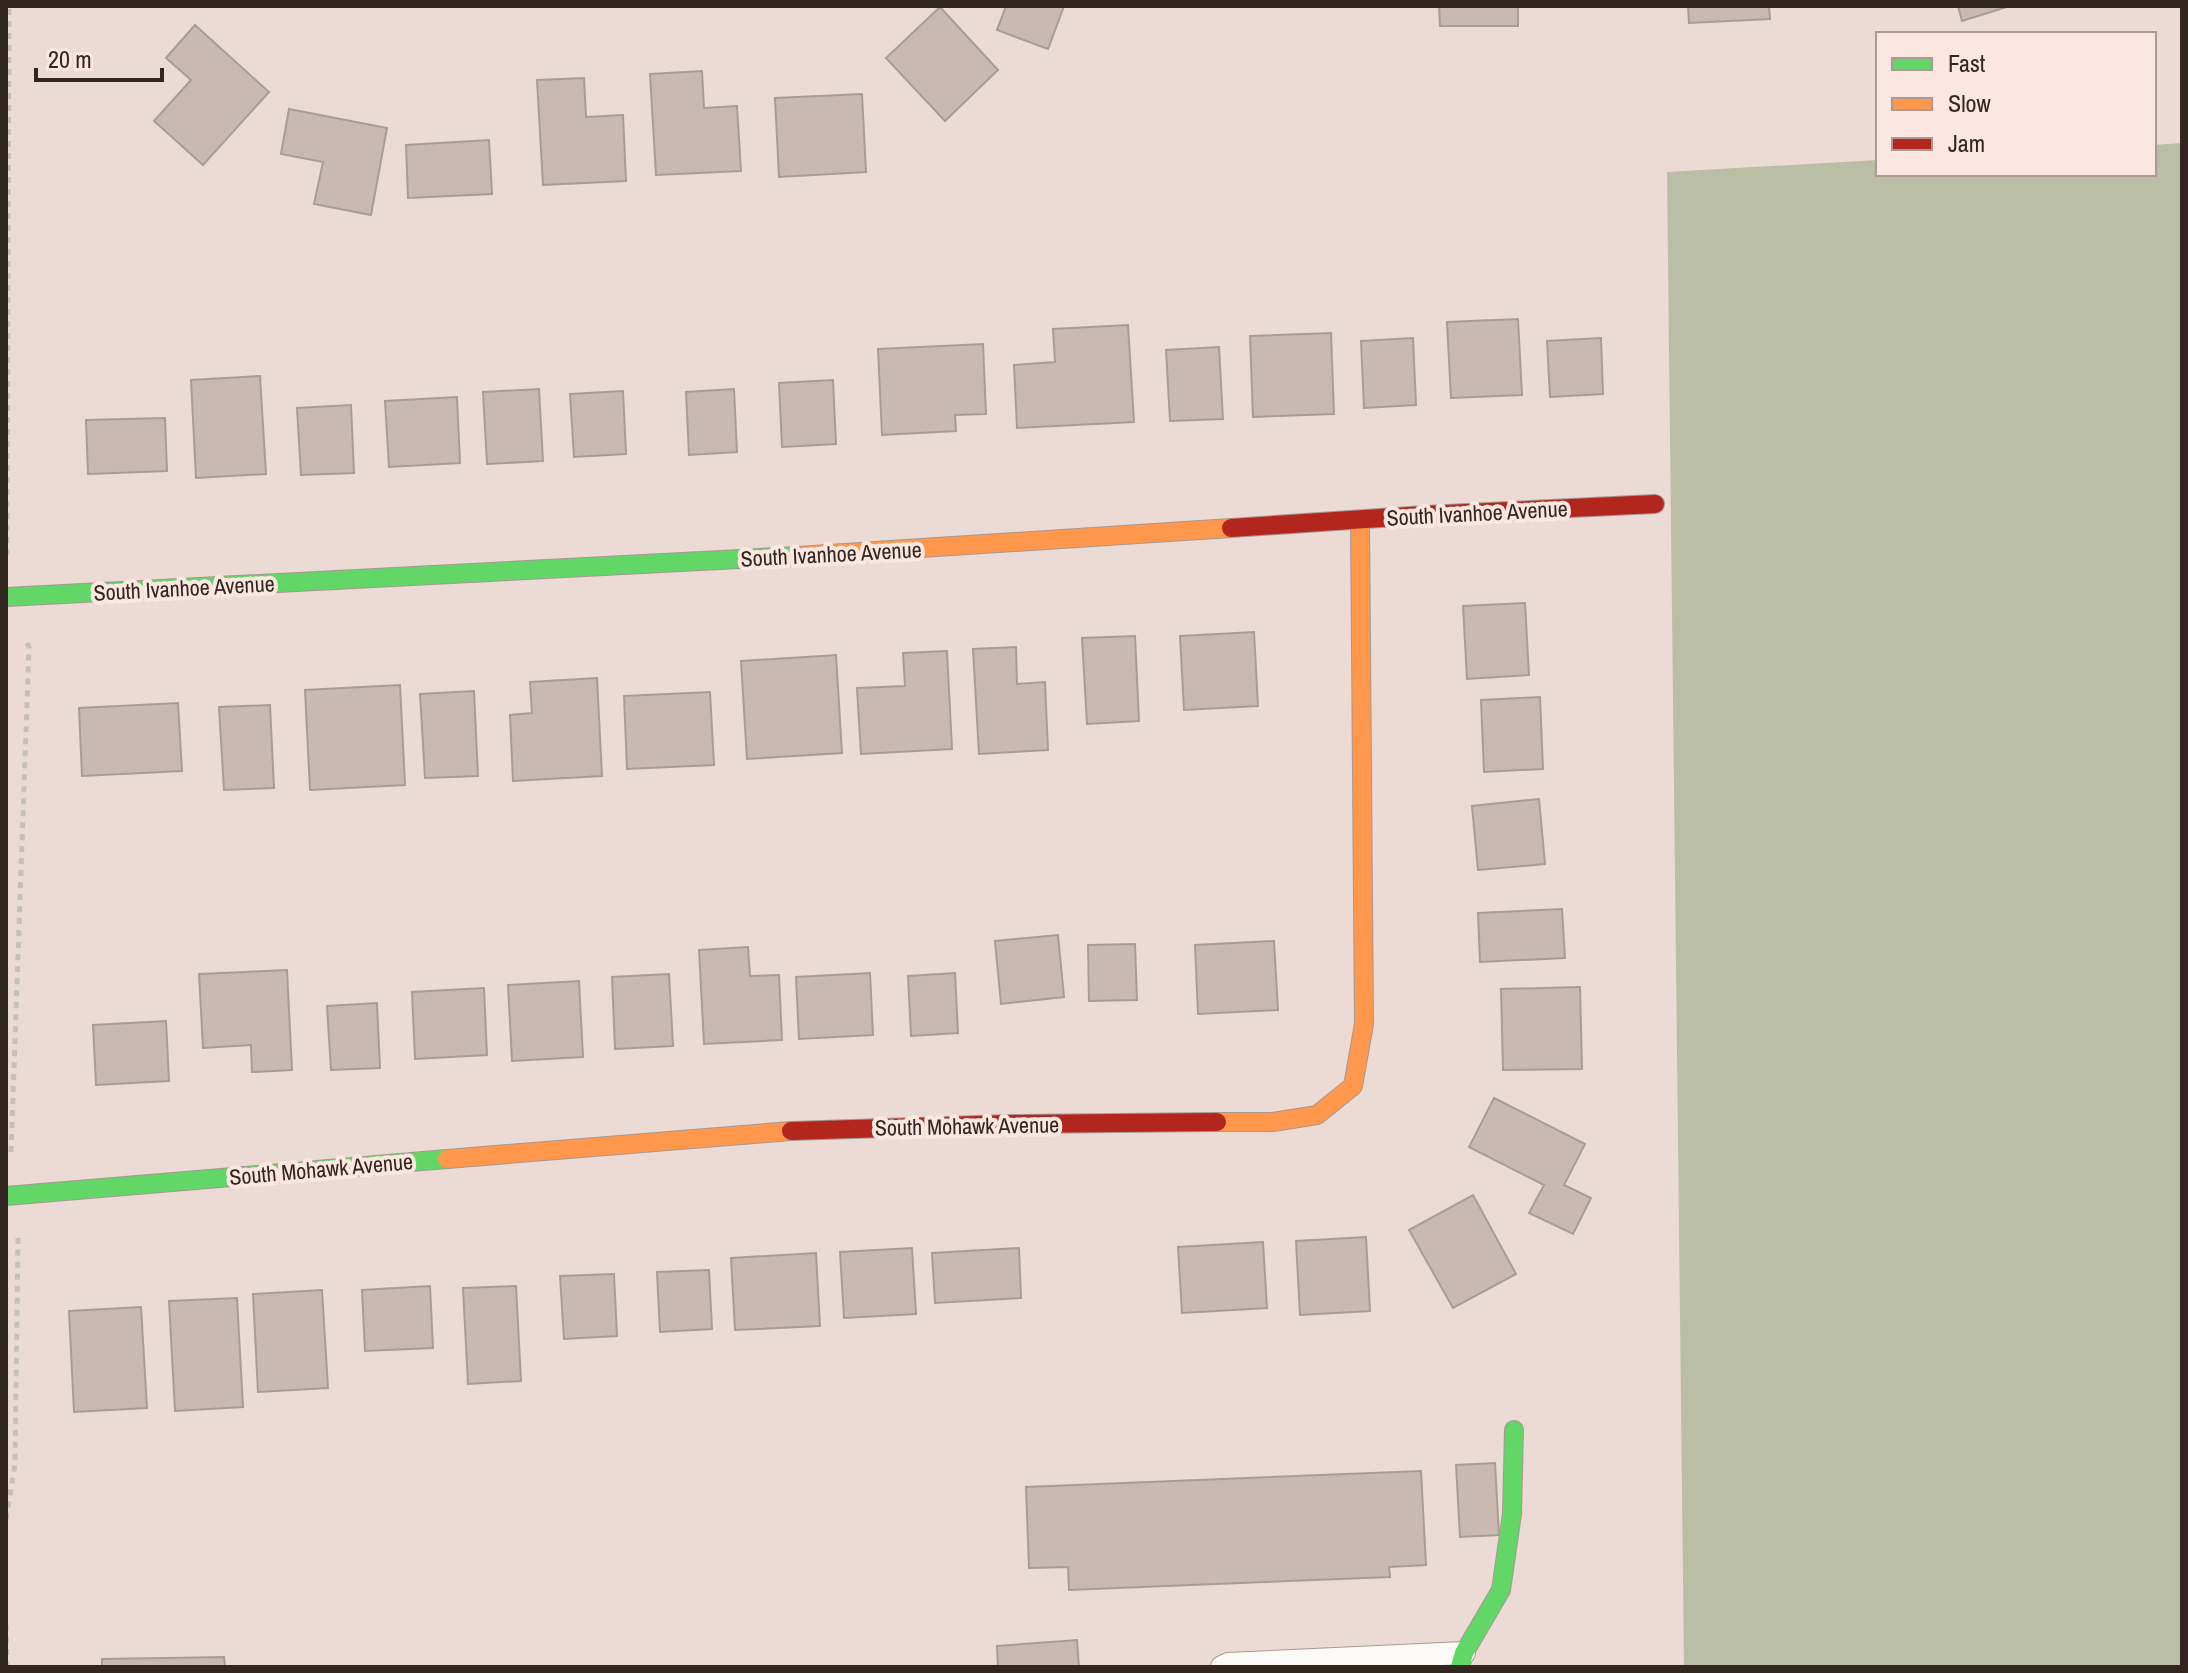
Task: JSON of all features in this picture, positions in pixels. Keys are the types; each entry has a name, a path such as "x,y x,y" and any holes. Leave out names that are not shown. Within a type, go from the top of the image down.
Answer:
{"street":[{"name":"South Ivanhoe Avenue","path":"6,597 888,551 1655,504"},
{"name":"South Mohawk Avenue","path":"8,1196 776,1131 1008,1124 1273,1122 1317,1115 1353,1086 1364,1024 1360,520"},
{"path":"1462,1660 1501,1590 1512,1514 1514,1430"}],"lane":[{"path":"1222,1667 1228,1664 1462,1660"}],"path":[{"path":"7,566 9,6"},
{"path":"6,1519 15,1464 20,1246 8,1196 29,647 23,635"},
{"path":"6,1625 7,1667"}],"green space":[{"path":"2182,143 2182,1667 1684,1667 1667,172 1876,160 1876,176 2156,176 2156,145"}],"building":[{"path":"1006,6 1064,6 1048,49 997,30"},
{"path":"1439,6 1518,6 1518,26 1440,26"},
{"path":"1688,6 1769,6 1770,19 1689,23"},
{"path":"1958,6 2010,6 1962,21"},
{"path":"940,7 998,70 945,121 886,58"},
{"path":"195,25 269,92 203,165 154,121 191,80 166,58"},
{"path":"702,71 704,108 737,106 741,171 656,175 650,74"},
{"path":"584,78 586,117 623,115 626,181 543,185 537,80"},
{"path":"862,94 866,172 779,177 775,98"},
{"path":"289,109 387,128 371,215 314,204 323,162 281,154"},
{"path":"489,140 492,194 408,198 406,145"},
{"path":"1518,319 1522,395 1451,398 1447,322"},
{"path":"1128,325 1134,422 1017,428 1014,365 1055,362 1053,329"},
{"path":"1331,333 1334,414 1253,417 1250,336"},
{"path":"1413,338 1416,405 1364,408 1361,341"},
{"path":"1601,338 1603,394 1550,397 1547,341"},
{"path":"983,344 986,414 955,415 956,431 882,435 878,349"},
{"path":"1219,347 1223,419 1170,421 1166,350"},
{"path":"260,376 266,474 196,478 191,380"},
{"path":"833,380 836,444 782,447 779,383"},
{"path":"539,389 543,461 487,464 483,392"},
{"path":"734,389 737,452 689,455 686,392"},
{"path":"623,391 626,454 574,457 570,394"},
{"path":"457,397 460,463 389,467 385,401"},
{"path":"351,405 354,473 301,475 297,408"},
{"path":"165,418 167,471 88,474 86,420"},
{"path":"1525,603 1529,675 1467,679 1463,606"},
{"path":"1254,632 1258,706 1184,710 1180,636"},
{"path":"1135,636 1139,721 1087,724 1082,638"},
{"path":"1016,647 1017,684 1045,682 1048,750 979,754 973,649"},
{"path":"947,651 952,749 861,754 857,688 905,686 903,653"},
{"path":"836,655 842,753 747,759 741,661"},
{"path":"597,678 602,776 513,781 510,715 532,713 530,682"},
{"path":"400,685 405,785 310,790 305,690"},
{"path":"474,691 478,776 425,778 420,694"},
{"path":"710,692 714,765 627,769 624,696"},
{"path":"1540,697 1543,769 1484,772 1481,700"},
{"path":"178,703 182,771 82,776 79,708"},
{"path":"270,705 274,788 224,790 219,707"},
{"path":"1539,799 1545,864 1478,870 1472,806"},
{"path":"1562,909 1565,958 1480,962 1478,913"},
{"path":"1058,935 1064,997 1001,1004 995,941"},
{"path":"1274,941 1278,1010 1198,1014 1195,945"},
{"path":"1135,944 1137,1000 1089,1001 1088,945"},
{"path":"748,947 750,976 779,975 782,1040 704,1044 699,950"},
{"path":"287,970 292,1070 252,1072 251,1045 203,1048 199,974"},
{"path":"870,973 873,1035 799,1039 796,977"},
{"path":"955,973 958,1033 911,1036 908,976"},
{"path":"669,974 673,1046 615,1049 612,977"},
{"path":"579,981 583,1057 512,1061 508,985"},
{"path":"1580,987 1582,1069 1503,1070 1501,989"},
{"path":"484,988 487,1055 415,1059 412,992"},
{"path":"377,1003 380,1068 331,1070 327,1006"},
{"path":"166,1021 169,1081 96,1085 93,1025"},
{"path":"1494,1098 1585,1144 1564,1185 1591,1198 1573,1234 1529,1213 1544,1185 1469,1147"},
{"path":"1473,1195 1516,1274 1453,1308 1409,1230"},
{"path":"1366,1237 1370,1311 1300,1315 1296,1241"},
{"path":"1263,1242 1267,1308 1182,1313 1178,1247"},
{"path":"912,1248 916,1314 844,1318 840,1252"},
{"path":"1019,1248 1021,1298 935,1303 932,1253"},
{"path":"816,1253 820,1326 735,1330 731,1258"},
{"path":"709,1270 712,1329 660,1332 657,1272"},
{"path":"614,1274 617,1336 564,1339 560,1276"},
{"path":"430,1286 433,1348 365,1351 362,1290"},
{"path":"516,1286 521,1381 468,1384 463,1288"},
{"path":"322,1290 328,1388 258,1392 253,1294"},
{"path":"237,1298 243,1407 175,1411 169,1301"},
{"path":"141,1307 147,1408 74,1412 69,1311"},
{"path":"1495,1463 1499,1535 1460,1537 1456,1465"},
{"path":"1421,1471 1426,1565 1389,1567 1390,1577 1069,1590 1068,1567 1029,1568 1026,1487"},
{"path":"1077,1640 1079,1667 998,1667 997,1646"},
{"path":"224,1657 225,1667 102,1667 102,1659"}],"traffic: fast":[{"path":"6,597 798,556"},
{"path":"6,1196 447,1159"},
{"path":"1460,1667 1464,1653 1501,1590 1512,1514 1514,1430"}],"traffic: slow":[{"path":"1217,1122 1273,1122 1317,1115 1353,1086 1364,1024 1360,520"},
{"path":"798,556 1231,528"},
{"path":"447,1159 791,1131"}],"traffic: jam":[{"path":"1231,528 1655,504"},
{"path":"791,1131 1008,1124 1217,1122"}]}
